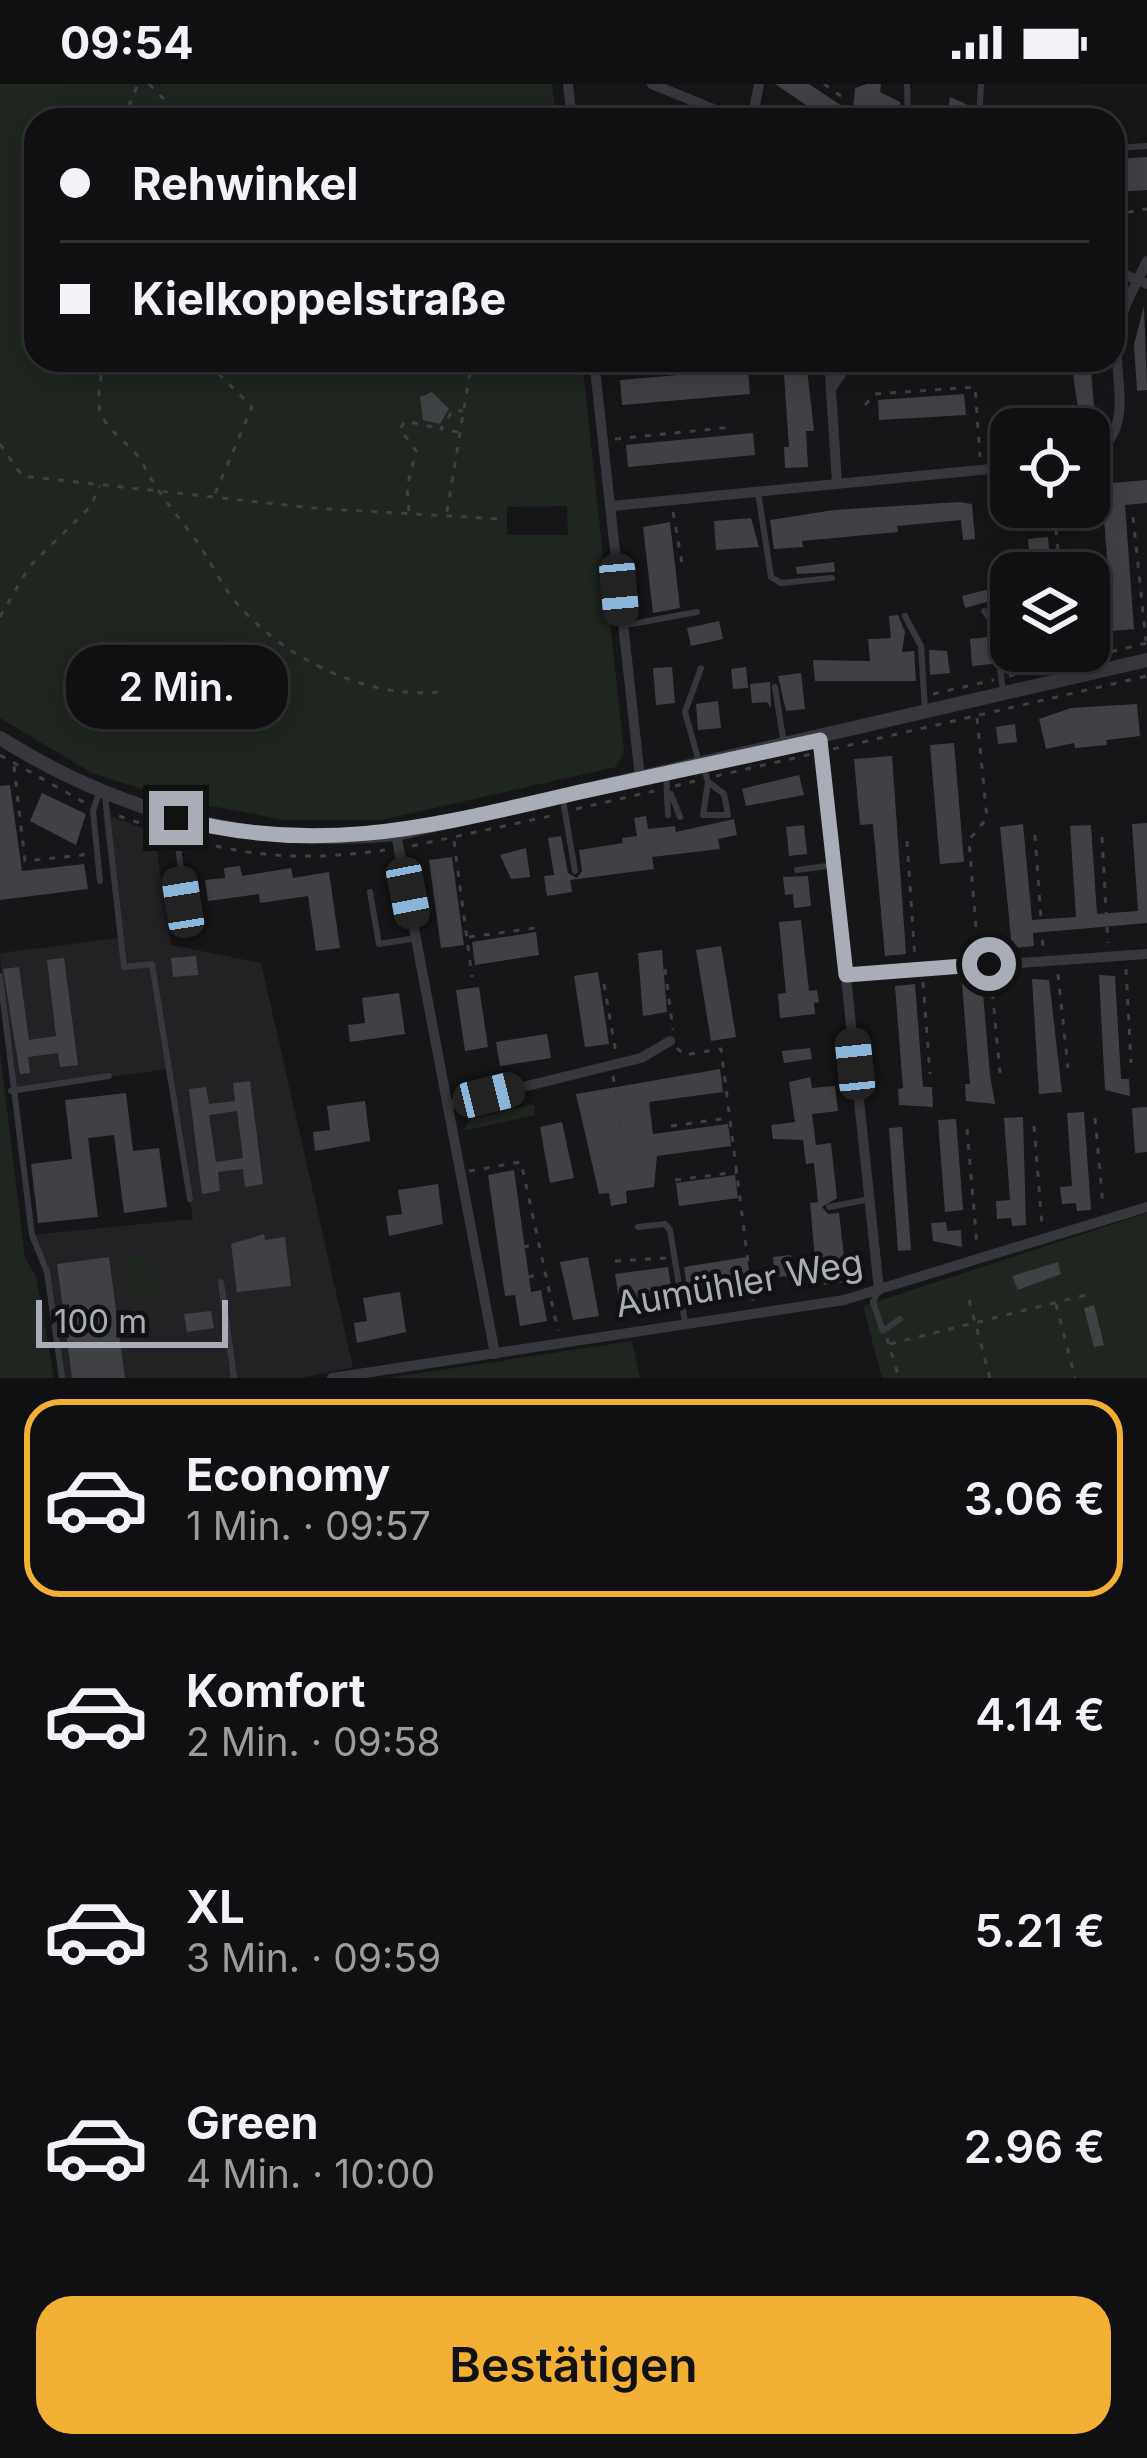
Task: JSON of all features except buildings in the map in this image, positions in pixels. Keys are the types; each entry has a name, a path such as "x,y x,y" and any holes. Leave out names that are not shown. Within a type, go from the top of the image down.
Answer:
{"street":[{"path":"652,84 711,108"},
{"path":"1125,319 1143,282 1147,261"},
{"path":"595,372 640,778"},
{"path":"830,372 838,483"},
{"path":"832,387 843,372"},
{"path":"1110,438 1121,415 1119,372"},
{"path":"612,506 990,469"},
{"path":"0,738 102,794 176,818 248,835 396,834 820,740 926,713 1002,686 1147,660"},
{"path":"820,740 879,1290"},
{"path":"396,834 495,1354"},
{"path":"846,975 1147,954"},
{"path":"449,1105 615,1064 670,1041"},
{"name":"Aumühler Weg","path":"332,1378 685,1326 879,1290 1147,1207"}],"lane":[{"path":"758,492 771,577 782,583 832,578"},
{"path":"984,611 994,623 1002,686"},
{"path":"622,626 697,612"},
{"path":"905,616 921,646 926,713"},
{"path":"700,668 685,712 708,782 703,814 728,814 727,799 708,782"},
{"path":"775,687 784,748"},
{"path":"666,773 680,817"},
{"path":"668,815 670,790"},
{"path":"100,881 94,830 102,794"},
{"path":"102,794 124,967 152,964 190,1199"},
{"path":"563,796 575,871"},
{"path":"176,818 188,934"},
{"path":"797,870 834,865"},
{"path":"370,892 379,944 417,938"},
{"path":"0,976 32,1235 47,1272 62,1378"},
{"path":"11,1090 109,1076"},
{"path":"829,1207 870,1199"},
{"path":"638,1227 669,1226 685,1326"},
{"path":"221,1282 234,1378"},
{"path":"879,1290 873,1302 883,1331 900,1319"}],"path":[{"path":"149,84 172,108"},
{"path":"824,84 842,97"},
{"path":"101,372 99,406 109,428 142,460 154,491 195,539 238,607 294,653 401,696 438,692"},
{"path":"213,498 252,407 222,372"},
{"path":"446,515 470,372"},
{"path":"865,405 875,394 975,387 982,470"},
{"path":"441,429 453,410 464,411"},
{"path":"409,513 407,487 416,451 400,429 405,421 460,432"},
{"path":"604,440 733,427"},
{"path":"0,444 22,476 213,498 500,519"},
{"path":"0,617 29,567 90,507 100,484"},
{"path":"670,500 683,569"},
{"path":"1110,652 1146,643 1133,517"},
{"path":"1056,530 1058,552"},
{"path":"924,697 1002,686 1040,672"},
{"path":"976,716 987,818 970,840 1000,1073"},
{"path":"14,764 25,861 83,855 94,830"},
{"path":"452,821 472,977"},
{"path":"1035,835 1068,1068"},
{"path":"1102,837 1109,957"},
{"path":"908,841 930,1074"},
{"path":"467,937 535,928"},
{"path":"1125,956 1131,1063"},
{"path":"665,969 670,1041 684,1055 721,1049 752,1315"},
{"path":"604,984 630,1181"},
{"path":"671,1126 730,1118"},
{"path":"1095,1118 1105,1220"},
{"path":"1034,1126 1043,1239"},
{"path":"967,1129 978,1259"},
{"path":"462,1172 521,1162 543,1274"},
{"path":"675,1180 738,1172"},
{"path":"517,1186 526,1185"},
{"path":"522,1215 531,1214"},
{"path":"523,1247 537,1244"},
{"path":"615,1261 675,1258"},
{"path":"528,1277 547,1274 561,1344"},
{"path":"899,1378 890,1344 1094,1292"},
{"path":"969,1300 990,1378"},
{"path":"1056,1302 1076,1378"},
{"path":"544,1305 553,1303"}],"shaded area":[{"path":"0,84 552,84 555,108 24,108 24,372 583,372 624,752 616,767 381,820 285,820 170,798 92,773 0,718","holes":["567,506 568,535 507,535 507,507"]},
{"path":"103,814 154,832 171,945 261,963 353,1367 301,1378 62,1378 47,1272 32,1235 193,1219 169,1069 11,1091 0,953 119,938"},
{"path":"0,1051 25,1258 36,1276 54,1378 0,1378"},
{"path":"534,1104 535,1115 463,1131 470,1119"},
{"path":"1147,1213 1147,1378 882,1378 863,1306"},
{"path":"153,1255 159,1299 133,1303 127,1259"},
{"path":"632,1341 640,1378 387,1378"}],"route":[{"path":"176,818 248,835 339,839 396,834 820,740 846,975 989,964"}]}
